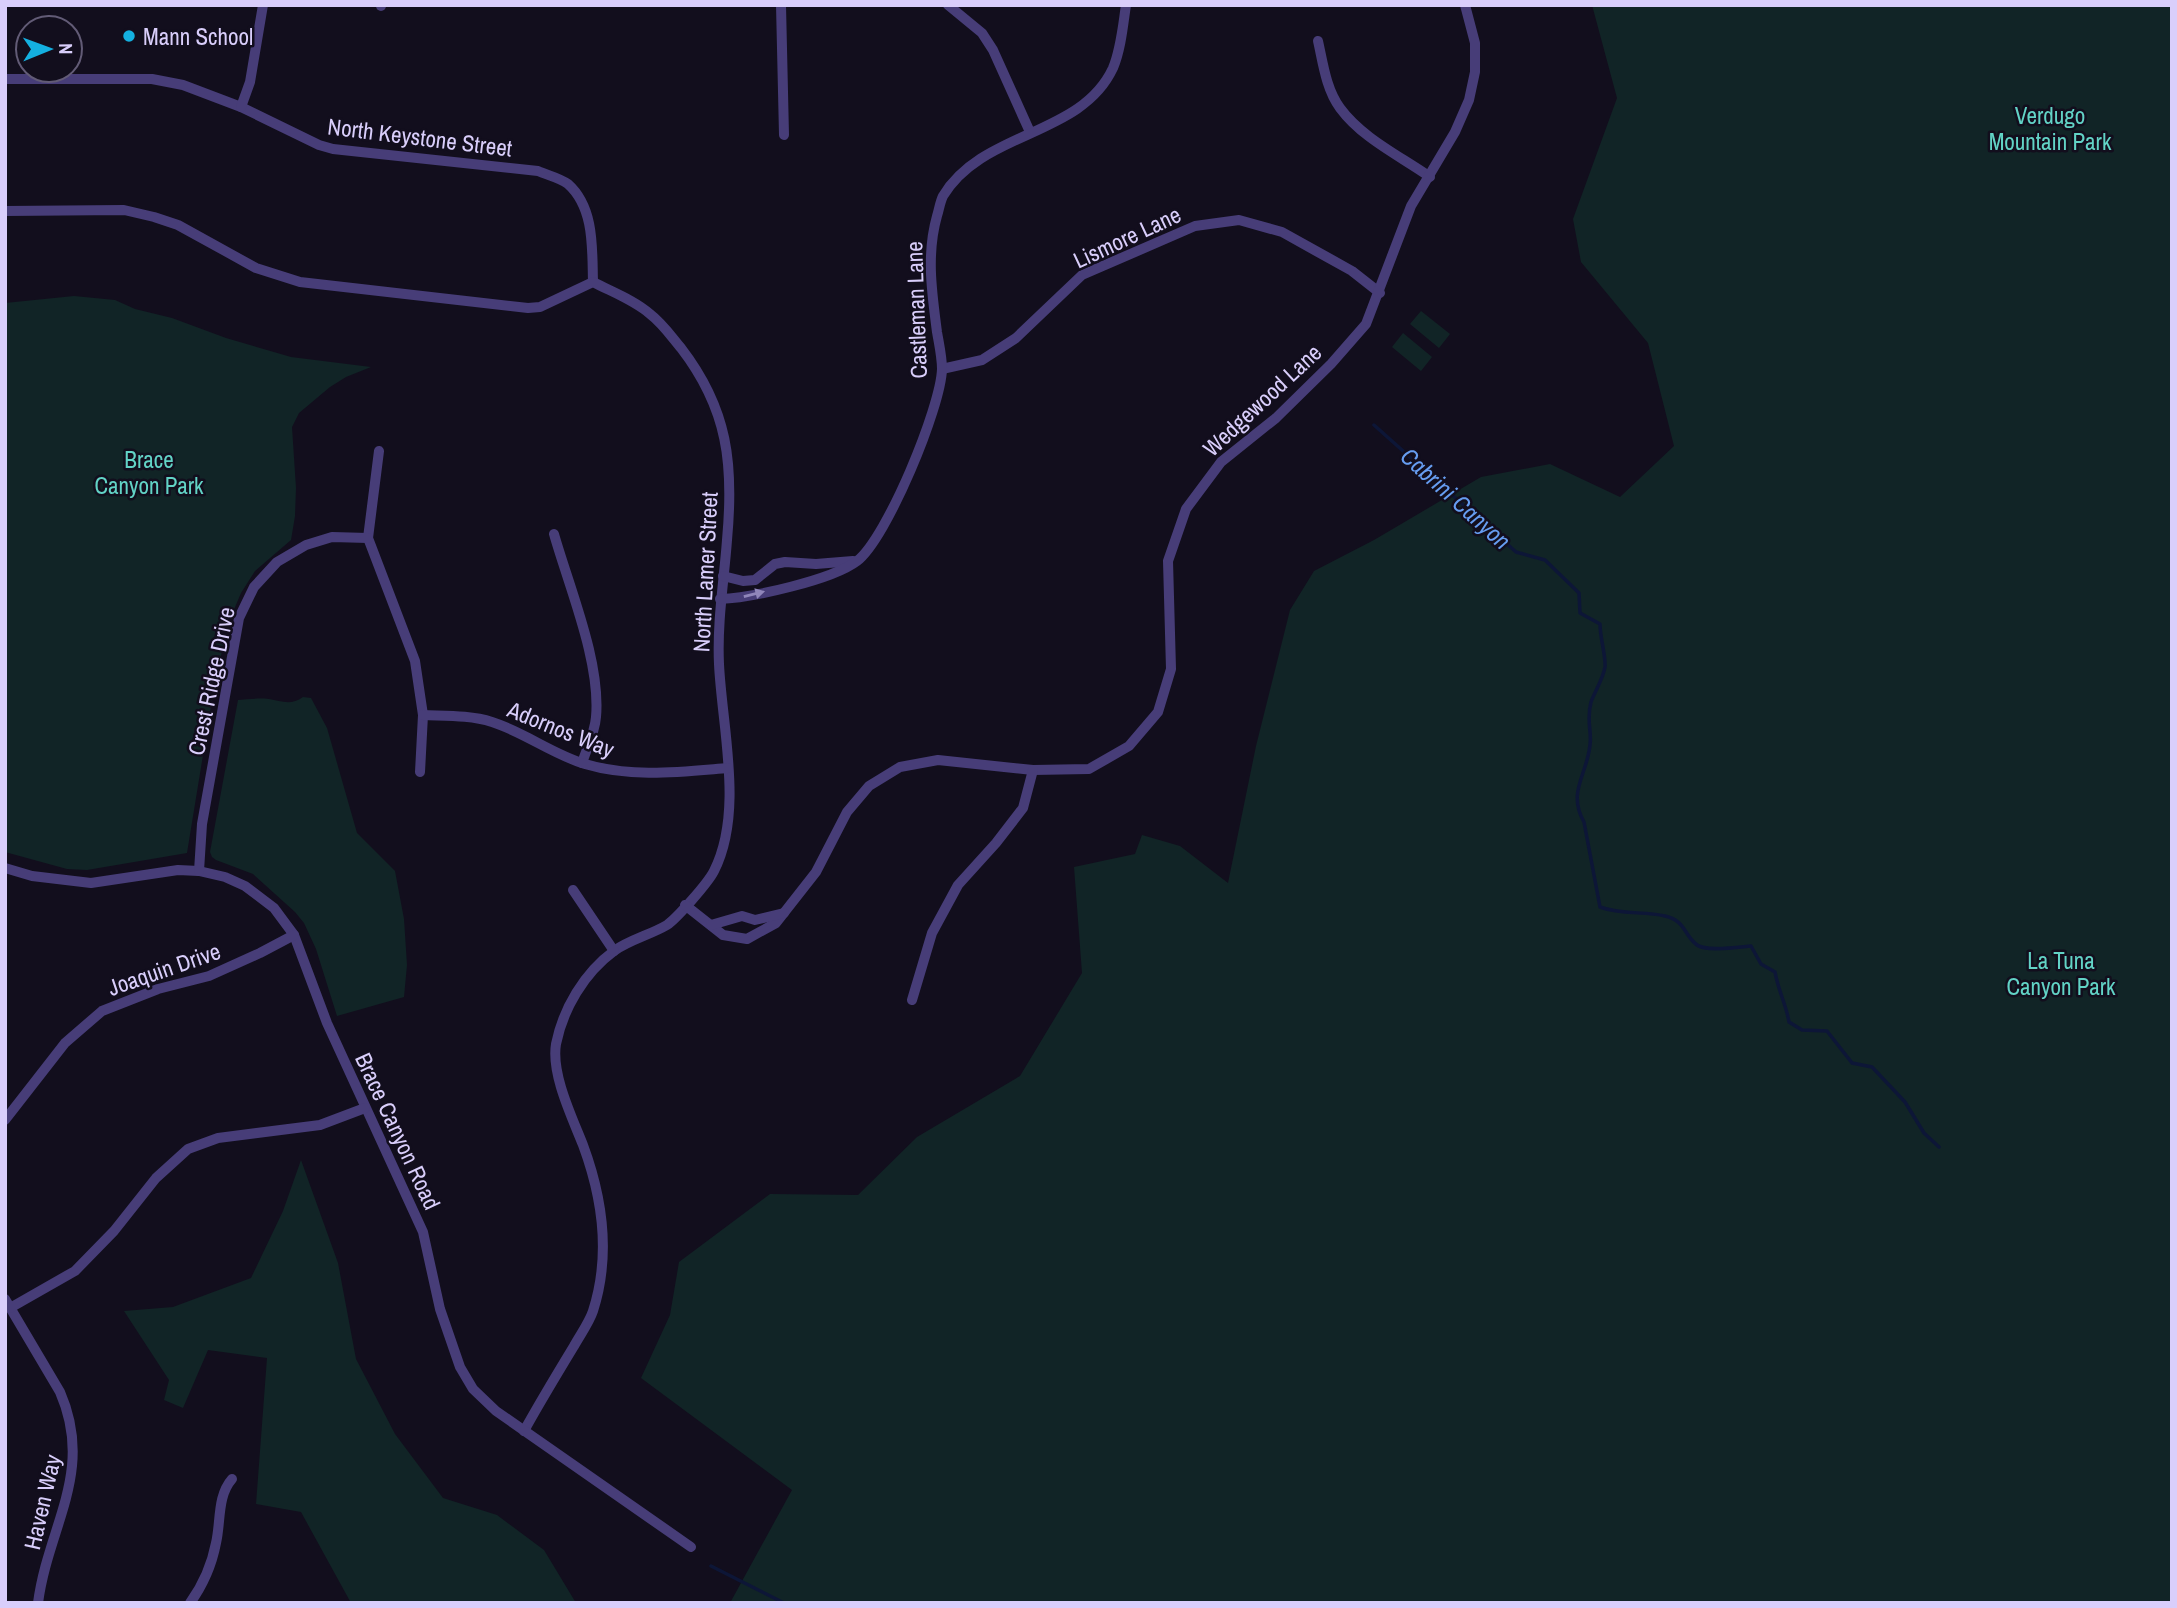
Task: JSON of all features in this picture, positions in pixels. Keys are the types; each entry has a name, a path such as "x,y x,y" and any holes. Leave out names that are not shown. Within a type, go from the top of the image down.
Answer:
{"street":[{"path":"242,107 250,82 263,5"},
{"path":"948,5 982,33 993,50 1030,132"},
{"name":"Castleman Lane","path":"720,599 736,599 825,577 858,561 875,541 909,470 934,407 942,369 930,279 931,238 943,197 972,162 1072,113 1091,99 1113,66 1126,5"},
{"name":"Wedgewood Lane","path":"685,905 723,935 747,939 776,923 816,872 847,812 869,786 900,767 938,760 1033,770 1089,769 1129,746 1158,712 1171,669 1168,561 1186,509 1221,462 1276,418 1331,364 1366,324 1411,206 1455,132 1471,93 1475,72 1475,43 1465,5"},
{"path":"781,6 784,135"},
{"path":"1318,41 1326,79 1339,107 1360,129 1430,177"},
{"name":"North Keystone Street","path":"5,79 152,79 183,85 242,107 319,145 333,149 538,171 568,184 583,205 589,222 593,282"},
{"path":"5,211 124,211 154,217 178,225 256,268 300,282 528,308 540,307 593,282"},
{"name":"Lismore Lane","path":"942,369 982,360 1016,338 1082,275 1195,226 1239,220 1282,232 1352,271 1380,293"},
{"name":"North Lamer Street","path":"524,1431 592,1315 602,1273 603,1229 600,1203 593,1172 559,1081 555,1047 567,1008 585,980 614,951 670,923 703,888 721,857 729,828 728,768 719,661 720,599 730,484 720,420 713,397 700,373 666,328 649,312 593,282"},
{"path":"379,451 368,538 415,661 423,715 420,772"},
{"path":"554,534 597,689 596,720 582,763"},
{"name":"Crest Ridge Drive","path":"199,871 202,824 239,618 254,587 277,562 306,545 332,537 368,538"},
{"path":"723,576 743,581 755,580 775,564 785,562 816,564 858,561"},
{"name":"Adornos Way","path":"423,715 492,722 582,763 621,772 657,774 728,768"},
{"path":"912,1000 932,933 958,885 1023,808 1033,770"},
{"name":"Brace Canyon Road","path":"5,868 32,876 91,883 178,870 199,871 225,877 245,886 274,908 294,935 327,1023 423,1232 440,1309 460,1367 473,1389 496,1411 691,1547"},
{"path":"573,890 614,951"},
{"path":"711,925 742,916 755,920 785,913"},
{"name":"Joaquin Drive","path":"5,1120 65,1043 102,1011 158,989 209,976 294,935"},
{"path":"8,1303 75,1271 114,1231 156,1178 188,1149 218,1138 320,1125 365,1108"},
{"name":"Haven Way","path":"8,1303 60,1392 74,1441 72,1474 37,1603"},
{"path":"190,1603 210,1565 217,1541 222,1498 232,1479"}],"green space":[{"path":"1592,5 2172,5 2172,1603 730,1603 792,1490 641,1378 670,1315 679,1262 770,1194 858,1195 917,1137 1020,1076 1082,973 1074,867 1135,854 1142,835 1180,846 1228,883 1256,746 1290,610 1314,571 1374,540 1481,477 1550,464 1620,497 1674,446 1648,343 1581,262 1573,219 1617,98"},
{"name":"Brace Canyon Park","path":"74,296 115,300 135,309 172,318 226,338 291,357 371,367 330,387 299,413 292,427 296,488 291,540 255,571 241,593 227,626 187,853 87,870 67,869 5,852 5,303"},
{"path":"1421,311 1450,334 1439,348 1410,324"},
{"path":"1403,333 1432,357 1421,371 1392,347"},
{"path":"303,697 311,698 327,728 357,833 395,871 404,919 407,965 404,997 337,1016 316,949 304,923 253,874 216,860 210,852 238,700 290,702"},
{"path":"301,1160 338,1263 356,1359 395,1434 443,1498 497,1515 544,1550 576,1603 351,1603 301,1512 256,1504 267,1358 208,1350 183,1408 164,1400 169,1380 124,1311 173,1307 251,1278 283,1211"}],"waterway":[{"name":"Cabrini Canyon","path":"1374,425 1516,552 1545,560 1579,593 1580,613 1600,624 1605,667 1591,702 1590,745 1577,802 1584,822 1600,907 1672,918 1681,924 1692,941 1701,947 1751,946 1761,964 1775,972 1789,1022 1802,1030 1827,1031 1852,1063 1872,1067 1905,1102 1924,1133 1939,1147"},
{"path":"711,1566 784,1603"}],"place":[{"name":"Mann School","path":"129,36"}],"park label":[{"name":"Verdugo Mountain Park","path":"2050,128"},
{"name":"La Tuna Canyon Park","path":"2061,973"}]}
